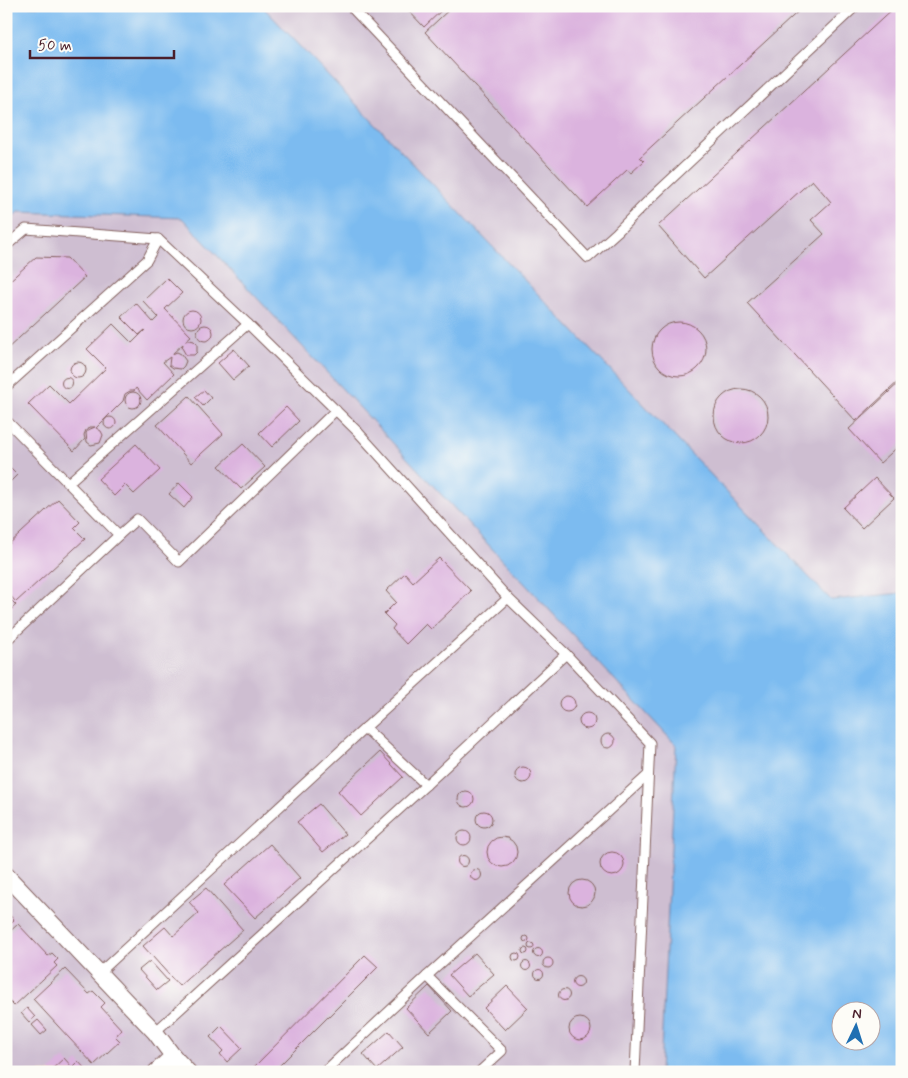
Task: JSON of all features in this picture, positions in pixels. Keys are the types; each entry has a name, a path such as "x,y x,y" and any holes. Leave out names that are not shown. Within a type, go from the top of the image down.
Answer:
{"street":[{"path":"6,875 155,1032 188,1072"},
{"path":"156,1072 173,1056"}],"lane":[{"path":"350,6 588,258 856,6"},
{"path":"6,246 26,229 158,239 358,432 508,598 566,654 650,743 636,1072"},
{"path":"6,387 147,260 158,239"},
{"path":"68,484 248,324"},
{"path":"6,641 137,519 179,562 336,410"},
{"path":"6,420 119,535"},
{"path":"100,973 508,598"},
{"path":"155,1032 426,785 566,654"},
{"path":"365,728 426,785"},
{"path":"324,1072 648,775"},
{"path":"427,976 502,1051 479,1072"}],"shaded area":[{"path":"262,6 902,6 902,593 831,600"},
{"path":"18,212 182,218 676,745 660,1072 6,1072 6,223"}],"water":[{"path":"6,6 262,6 831,600 902,593 902,1072 660,1072 676,745 182,218 18,212 6,223"}],"building":[{"path":"404,6 446,6 424,27"},
{"path":"453,6 804,6 640,157 644,161 631,173 627,170 587,207 425,32"},
{"path":"896,6 902,6 902,378 856,421 747,303 824,234 811,220 831,202 812,180 704,278 658,226"},
{"path":"36,257 67,258 85,277 6,350 6,284"},
{"path":"167,278 182,293 165,309 191,336 185,341 194,341 197,344 197,352 194,355 186,355 182,348 183,344 172,354 177,352 181,354 186,361 181,369 173,368 169,365 170,357 163,362 174,374 147,400 136,388 134,391 125,394 123,401 96,428 103,435 100,443 91,445 87,442 86,433 95,427 90,427 86,430 85,439 74,451 28,404 49,384 69,404 106,368 87,349 113,324 132,343 145,330 139,335 121,317 136,303 153,322 158,317 143,301"},
{"path":"192,310 198,313 201,319 198,325 192,328 186,325 183,319 186,313"},
{"path":"679,322 689,324 698,330 704,339 706,349 704,359 698,368 689,374 679,376 669,374 660,368 654,359 652,349 654,339 660,330 669,324"},
{"path":"202,325 208,325 213,330 211,339 202,341 197,336 197,330"},
{"path":"234,349 249,366 233,380 218,363"},
{"path":"78,362 84,364 86,370 84,376 78,378 72,376 70,370 72,364"},
{"path":"67,377 73,383 67,389 61,383"},
{"path":"902,380 902,443 880,463 849,429"},
{"path":"741,389 751,391 760,397 766,406 768,416 766,426 760,435 751,441 741,443 731,441 722,435 716,426 714,416 716,406 722,397 731,391"},
{"path":"204,390 211,398 203,406 195,397"},
{"path":"130,392 136,392 141,397 139,406 130,408 125,403 125,397"},
{"path":"189,396 223,434 191,463 157,425"},
{"path":"286,407 299,421 272,447 259,433"},
{"path":"110,417 116,423 110,429 104,423"},
{"path":"136,444 160,470 134,494 125,485 114,496 98,479"},
{"path":"243,444 265,467 241,489 219,466"},
{"path":"6,464 17,475 6,486"},
{"path":"875,478 894,498 862,528 843,508"},
{"path":"179,483 193,497 184,508 169,494"},
{"path":"58,499 80,522 74,528 85,539 16,602 6,591 6,543 8,545"},
{"path":"439,558 471,591 431,629 426,624 406,644 392,629 395,625 384,614 396,602 386,591 405,573 413,582"},
{"path":"6,595 16,605 6,614"},
{"path":"567,696 573,698 575,704 573,710 567,712 561,710 559,704 561,698"},
{"path":"587,713 593,715 595,721 593,727 587,729 581,727 579,721 581,715"},
{"path":"605,734 611,734 615,741 611,748 605,748 601,744 601,738"},
{"path":"380,752 403,777 361,816 338,791"},
{"path":"523,767 531,775 523,783 515,775"},
{"path":"463,791 469,791 474,796 472,805 463,807 458,802 458,796"},
{"path":"319,804 345,834 323,852 297,822"},
{"path":"481,811 487,811 492,816 490,825 481,827 476,822 476,816"},
{"path":"461,831 467,831 471,838 467,845 461,845 457,841 457,835"},
{"path":"502,837 513,841 517,852 513,863 502,867 491,863 487,852 491,841"},
{"path":"270,844 300,878 255,918 224,885"},
{"path":"612,852 621,855 624,864 621,873 612,876 603,873 600,864 603,855"},
{"path":"463,855 469,861 463,867 457,861"},
{"path":"476,869 482,875 476,881 470,875"},
{"path":"582,880 591,884 595,893 591,902 582,906 573,902 569,893 573,884"},
{"path":"206,888 243,930 179,986 143,946 165,927 173,936 199,913 189,902"},
{"path":"6,911 14,920 6,927"},
{"path":"18,924 48,956 52,953 58,959 54,963 57,966 14,1006 6,998 6,935"},
{"path":"526,936 529,939 526,942 523,939"},
{"path":"531,943 534,946 531,949 528,946"},
{"path":"525,948 528,951 525,954 522,951"},
{"path":"538,949 542,953 538,957 534,953"},
{"path":"475,953 494,974 468,996 449,975"},
{"path":"516,953 520,957 516,961 512,957"},
{"path":"365,955 378,967 273,1072 249,1072"},
{"path":"546,958 550,958 553,963 552,967 546,968 543,965 543,961"},
{"path":"150,961 168,981 157,990 139,970"},
{"path":"526,962 530,966 526,970 522,966"},
{"path":"65,969 89,994 93,991 105,1003 101,1007 122,1030 115,1036 120,1041 94,1065 33,999"},
{"path":"539,970 543,974 539,978 535,974"},
{"path":"576,977 580,977 583,982 582,986 576,987 573,984 573,980"},
{"path":"429,986 452,1011 429,1033 406,1008"},
{"path":"507,986 528,1008 505,1030 484,1008"},
{"path":"562,990 566,990 569,995 568,999 562,1000 559,997 559,993"},
{"path":"27,1008 35,1017 29,1022 21,1013"},
{"path":"580,1018 588,1021 591,1029 588,1037 580,1040 572,1037 569,1029 572,1021"},
{"path":"38,1020 47,1030 41,1035 32,1025"},
{"path":"221,1026 242,1048 227,1062 220,1054 223,1051 210,1037"},
{"path":"389,1031 403,1047 377,1070 363,1054"},
{"path":"64,1058 72,1067 78,1061 88,1072 49,1072"}]}
